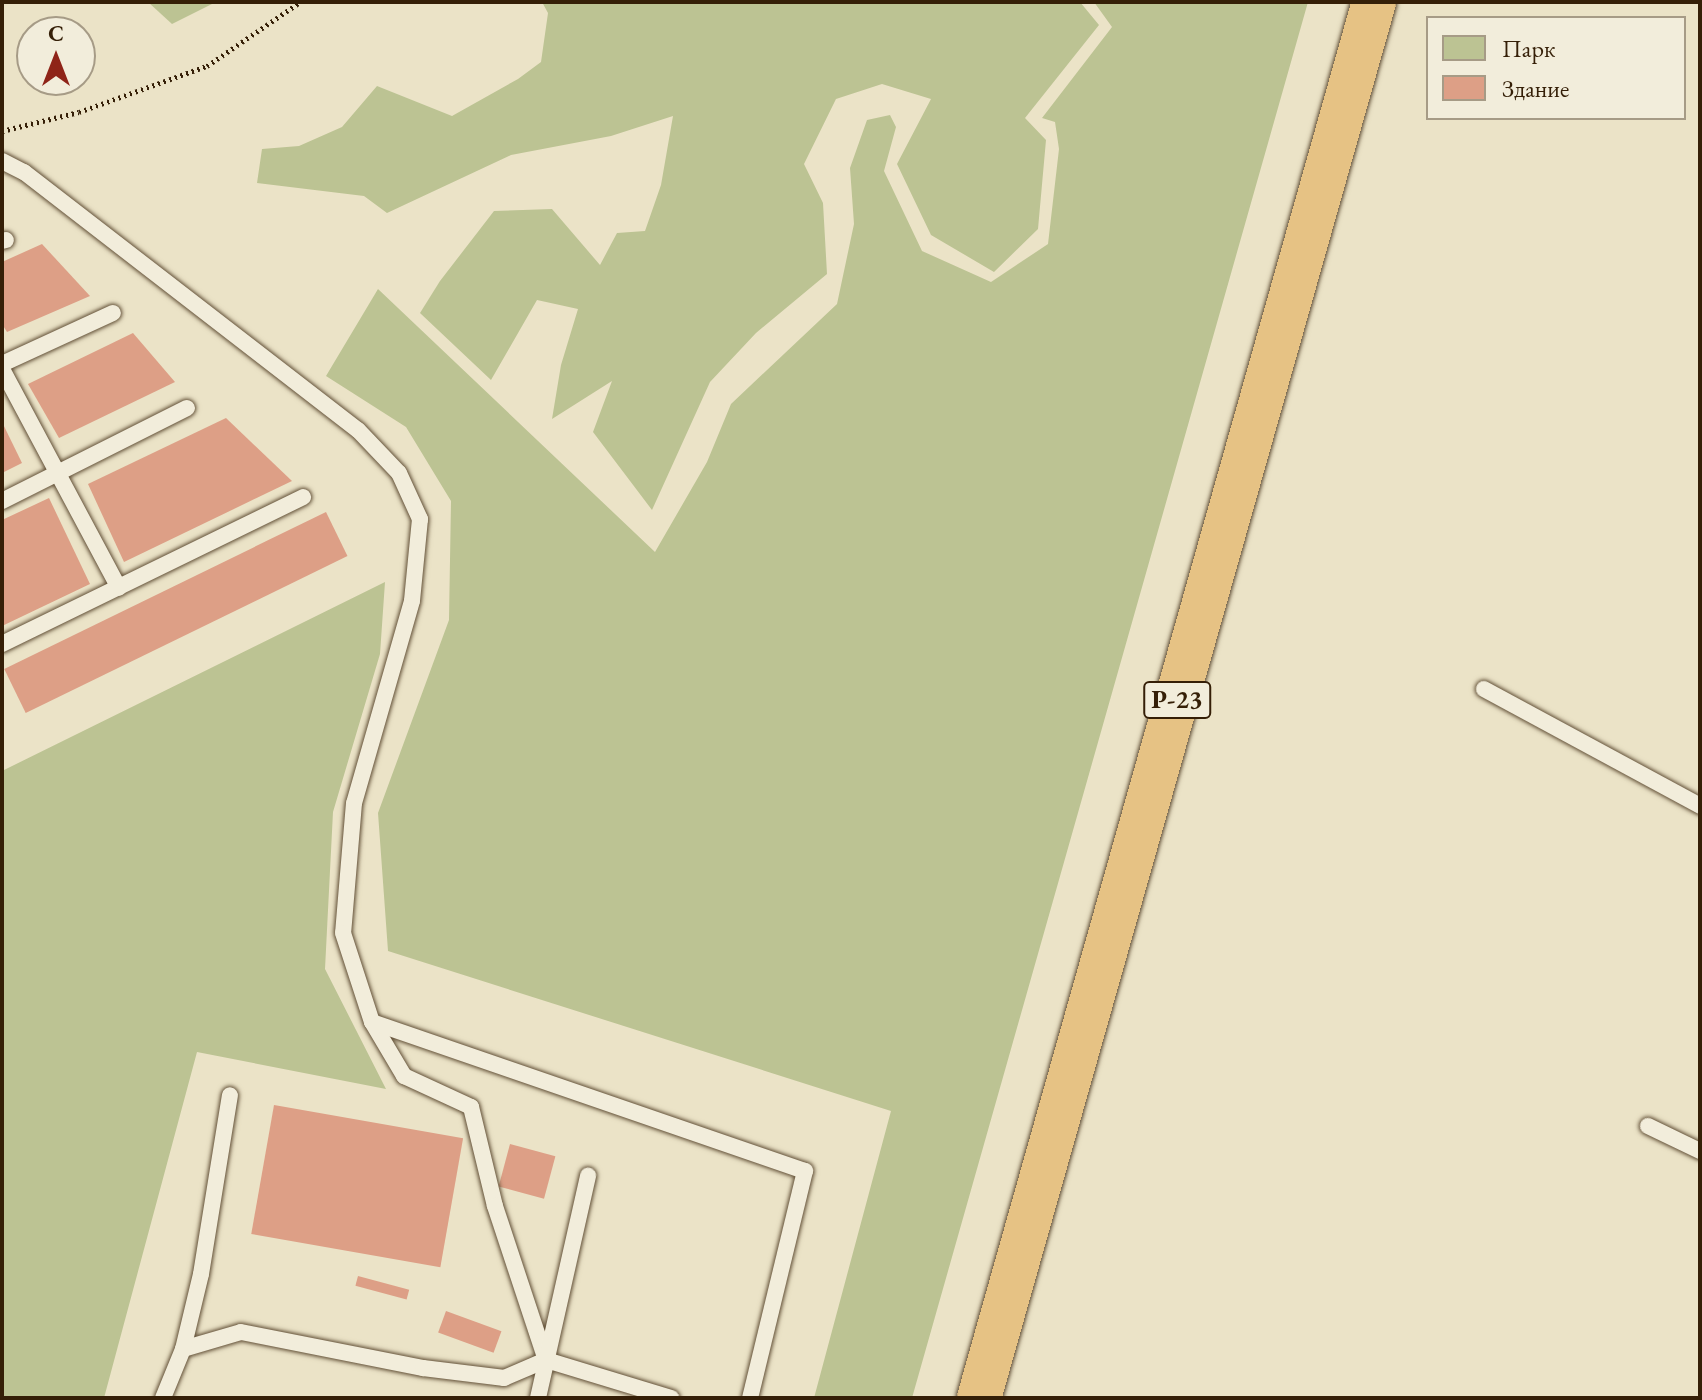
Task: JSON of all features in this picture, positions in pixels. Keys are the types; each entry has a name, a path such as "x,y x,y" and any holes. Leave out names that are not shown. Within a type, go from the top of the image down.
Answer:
{"highway":[{"name":"Р-23","path":"979,1398 1374,2"}],"lane":[{"path":"2,161 24,172 358,430 399,473 420,519 412,601 354,803 343,933 372,1022 404,1076 471,1107 495,1206 546,1360"},
{"path":"113,313 2,367 119,588"},
{"path":"2,501 187,408"},
{"path":"2,644 303,497"},
{"path":"1484,689 1700,806"},
{"path":"372,1022 805,1171 750,1398"},
{"path":"163,1398 183,1349 204,1260 230,1095"},
{"path":"1648,1126 1700,1151"},
{"path":"538,1398 588,1176"},
{"path":"183,1349 241,1332 423,1368 504,1378 546,1360 671,1398"}],"path":[{"path":"2,131 79,112 207,66 300,2"}],"green space":[{"path":"148,2 216,2 172,24"},
{"path":"542,2 1080,2 1099,25 1025,118 1046,140 1038,229 994,272 931,235 897,164 931,99 882,84 836,99 804,164 823,203 827,274 756,333 710,382 652,510 593,432 612,381 552,419 561,365 578,309 537,300 491,380 420,313 440,281 494,211 552,209 600,265 617,233 645,231 661,185 673,116 611,136 511,155 387,213 364,196 257,183 262,149 299,146 342,127 377,86 452,116 518,79 541,62 548,13"},
{"path":"1094,2 1308,2 912,1398 814,1398 891,1111 388,951 378,813 449,620 451,501 406,427 326,376 378,289 655,552 707,462 731,404 837,304 854,224 850,168 867,120 890,115 896,127 884,171 922,251 991,282 1048,244 1059,149 1055,122 1042,118 1112,27"},
{"path":"385,582 380,654 333,812 325,969 386,1089 197,1052 104,1398 2,1398 2,771"}],"building":[{"path":"42,244 90,296 7,332 2,324 2,262"},
{"path":"133,333 175,382 59,438 28,384"},
{"path":"226,418 292,481 124,562 88,484"},
{"path":"2,422 22,463 2,473"},
{"path":"49,498 90,584 2,626 2,520"},
{"path":"326,512 347,556 26,713 4,669"},
{"path":"274,1105 463,1138 440,1267 251,1234"},
{"path":"510,1144 555,1156 544,1199 499,1187"},
{"path":"358,1276 409,1290 407,1299 355,1286"},
{"path":"446,1311 501,1331 494,1353 438,1333"}]}
